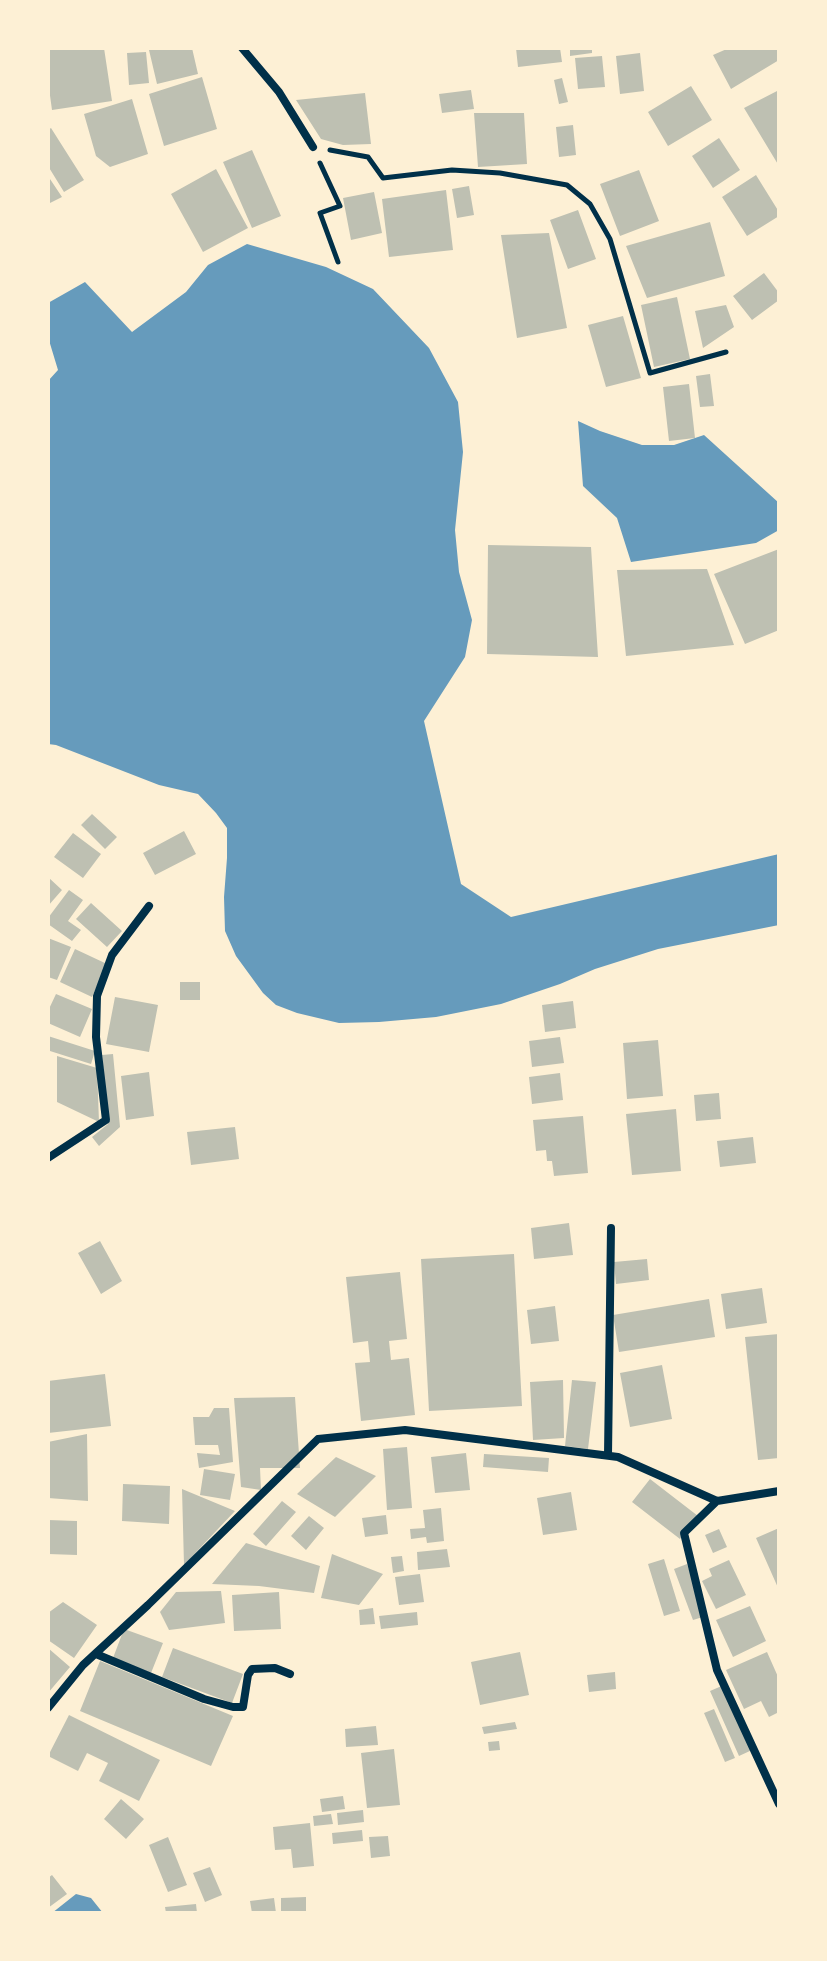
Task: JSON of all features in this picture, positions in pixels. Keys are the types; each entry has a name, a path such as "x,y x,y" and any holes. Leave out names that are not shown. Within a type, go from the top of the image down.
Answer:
{"street":[{"path":"242,48 279,92 313,147"},
{"path":"48,1158 106,1120 96,1037 97,996 112,955 149,906"},
{"path":"608,1455 611,1228"},
{"path":"48,1708 83,1665 318,1439 405,1430 618,1457 717,1501 779,1491"},
{"path":"717,1501 684,1533 717,1670 779,1804"},
{"path":"96,1654 204,1699 233,1707 243,1707 248,1675 252,1669 275,1668 290,1674"}],"path":[{"path":"313,147 340,206 320,213 338,262"},
{"path":"313,147 368,157 383,178 452,170 500,173 567,185 590,204 610,239 650,373 726,352"}],"water":[{"path":"247,244 326,267 373,289 429,348 458,402 463,452 455,530 459,572 472,620 465,657 424,721 461,884 511,917 779,854 779,925 658,949 501,1004 436,1017 339,1023 297,1013 276,1005 263,993 236,956 225,931 227,828 216,813 198,794 159,785 48,744 48,381 58,370 48,337 48,303 85,282 132,332 186,292 208,265"},
{"path":"578,421 642,445 674,445 704,435 779,503 779,530 756,543 631,562 617,518 583,486"},
{"path":"76,1894 91,1898 103,1913 52,1913"}],"building":[{"path":"48,48 104,48 112,101 52,110"},
{"path":"192,48 198,74 157,84 149,50"},
{"path":"516,48 560,48 562,62 518,67"},
{"path":"570,48 592,48 592,53 570,56"},
{"path":"729,48 779,48 779,60 731,89 713,55"},
{"path":"146,52 149,83 129,85 127,53"},
{"path":"640,53 644,91 620,94 616,56"},
{"path":"602,56 605,87 578,89 575,58"},
{"path":"202,77 217,129 164,146 149,94"},
{"path":"562,78 568,102 559,104 554,80"},
{"path":"691,86 712,120 668,146 648,112"},
{"path":"471,90 474,109 442,113 439,94"},
{"path":"779,90 779,166 744,108"},
{"path":"365,93 371,144 343,145 321,139 296,100"},
{"path":"132,99 148,154 110,167 96,156 84,114"},
{"path":"474,113 524,113 527,164 478,167"},
{"path":"573,125 576,155 559,157 556,127"},
{"path":"51,128 84,180 64,192 48,166 48,130"},
{"path":"719,138 740,170 713,188 692,156"},
{"path":"252,150 281,216 252,228 223,162"},
{"path":"216,169 248,228 203,252 171,194"},
{"path":"639,170 659,221 620,236 600,184"},
{"path":"756,175 779,216 747,236 722,197"},
{"path":"48,176 62,197 48,204"},
{"path":"469,186 474,215 457,218 452,189"},
{"path":"446,190 453,250 389,257 382,199"},
{"path":"374,192 382,233 351,240 343,198"},
{"path":"578,210 596,259 568,269 550,220"},
{"path":"710,222 725,276 647,298 626,246"},
{"path":"549,233 567,328 517,338 501,235"},
{"path":"764,273 779,293 779,300 752,320 733,296"},
{"path":"677,297 690,359 654,367 641,305"},
{"path":"726,305 734,327 703,348 695,311"},
{"path":"623,316 641,378 606,387 588,325"},
{"path":"710,374 714,406 700,407 696,376"},
{"path":"689,384 695,438 669,441 663,387"},
{"path":"488,545 591,547 598,657 487,654"},
{"path":"779,549 779,630 745,644 714,574"},
{"path":"707,569 734,645 626,656 617,570"},
{"path":"92,814 117,837 105,849 81,825"},
{"path":"184,831 196,854 155,875 143,853"},
{"path":"73,833 101,854 83,878 54,857"},
{"path":"48,877 62,890 48,906"},
{"path":"69,890 83,900 68,921 81,930 72,941 48,924 48,918"},
{"path":"91,903 122,931 107,947 76,919"},
{"path":"48,938 71,947 57,980 48,977"},
{"path":"75,949 107,964 92,997 60,982"},
{"path":"180,982 200,982 200,1000 180,1000"},
{"path":"56,994 92,1009 80,1037 48,1023 48,1011"},
{"path":"115,997 158,1005 149,1052 106,1044"},
{"path":"573,1001 576,1028 545,1032 542,1005"},
{"path":"48,1036 95,1051 91,1064 50,1051 48,1056"},
{"path":"560,1037 564,1063 532,1067 529,1041"},
{"path":"658,1040 663,1096 627,1099 623,1043"},
{"path":"113,1054 120,1127 99,1146 92,1137 108,1124 102,1055"},
{"path":"57,1056 97,1068 99,1122 57,1102"},
{"path":"149,1072 154,1116 126,1120 121,1076"},
{"path":"560,1073 563,1100 532,1104 529,1077"},
{"path":"719,1093 721,1119 696,1121 694,1095"},
{"path":"676,1109 681,1171 632,1175 626,1114"},
{"path":"583,1116 588,1173 554,1176 552,1161 547,1161 546,1150 536,1151 533,1120"},
{"path":"235,1127 239,1159 191,1165 187,1132"},
{"path":"753,1137 756,1163 720,1167 717,1141"},
{"path":"569,1223 573,1255 534,1259 531,1228"},
{"path":"100,1241 122,1281 101,1294 78,1253"},
{"path":"514,1254 522,1406 429,1411 421,1259"},
{"path":"647,1259 649,1280 616,1284 614,1262"},
{"path":"400,1272 407,1339 389,1341 391,1360 409,1358 415,1415 361,1421 355,1363 370,1362 368,1341 353,1343 346,1277"},
{"path":"762,1288 767,1323 726,1329 721,1294"},
{"path":"709,1299 715,1337 619,1352 613,1315"},
{"path":"555,1306 559,1341 531,1344 527,1310"},
{"path":"779,1334 779,1458 758,1460 745,1337"},
{"path":"662,1365 672,1419 630,1427 620,1373"},
{"path":"105,1374 111,1426 48,1433 48,1381"},
{"path":"563,1380 564,1438 533,1440 530,1382"},
{"path":"572,1380 596,1382 588,1449 565,1446"},
{"path":"295,1397 300,1468 260,1468 261,1490 241,1487 234,1398"},
{"path":"214,1408 229,1408 233,1462 199,1468 197,1453 220,1455 218,1445 195,1445 193,1417 209,1417"},
{"path":"87,1434 88,1501 48,1498 48,1442"},
{"path":"407,1447 412,1508 387,1510 383,1449"},
{"path":"466,1453 470,1490 435,1493 431,1457"},
{"path":"484,1454 549,1458 548,1472 483,1467"},
{"path":"336,1457 376,1476 335,1517 297,1494"},
{"path":"204,1469 235,1474 230,1500 200,1495"},
{"path":"650,1479 698,1516 680,1539 632,1502"},
{"path":"123,1484 170,1486 169,1524 122,1521"},
{"path":"182,1489 235,1511 184,1565"},
{"path":"571,1492 577,1530 543,1535 537,1498"},
{"path":"282,1501 296,1512 266,1546 253,1534"},
{"path":"441,1508 444,1541 427,1543 426,1537 411,1539 410,1529 425,1528 423,1510"},
{"path":"386,1515 388,1534 365,1537 362,1518"},
{"path":"309,1516 324,1528 306,1550 291,1536"},
{"path":"48,1520 77,1521 77,1555 48,1554"},
{"path":"779,1528 779,1590 756,1538"},
{"path":"719,1529 727,1547 713,1553 705,1535"},
{"path":"246,1543 320,1566 314,1593 212,1584"},
{"path":"447,1549 450,1567 418,1570 417,1552"},
{"path":"332,1554 383,1574 359,1605 321,1598"},
{"path":"402,1556 404,1571 393,1573 391,1557"},
{"path":"664,1559 680,1611 664,1616 648,1564"},
{"path":"729,1560 746,1595 716,1609 702,1581 712,1576 709,1569"},
{"path":"687,1564 706,1616 693,1620 674,1569"},
{"path":"420,1574 424,1602 399,1605 395,1577"},
{"path":"221,1591 225,1623 169,1630 160,1612 176,1592"},
{"path":"279,1592 281,1629 234,1631 232,1595"},
{"path":"63,1602 97,1625 74,1658 48,1640 48,1613"},
{"path":"750,1606 766,1641 733,1657 716,1620"},
{"path":"373,1608 375,1624 360,1625 359,1610"},
{"path":"417,1612 418,1625 381,1629 379,1616"},
{"path":"124,1629 163,1643 151,1673 113,1658"},
{"path":"48,1648 70,1667 48,1693"},
{"path":"173,1648 243,1674 232,1703 162,1677"},
{"path":"520,1652 529,1695 480,1705 471,1662"},
{"path":"767,1652 779,1679 779,1712 769,1717 761,1701 744,1709 726,1670"},
{"path":"100,1661 233,1716 211,1766 80,1711"},
{"path":"615,1672 616,1689 589,1692 587,1675"},
{"path":"724,1685 752,1750 739,1756 710,1691"},
{"path":"714,1709 735,1758 725,1762 704,1713"},
{"path":"69,1715 160,1760 139,1801 99,1781 108,1763 87,1753 78,1771 48,1756"},
{"path":"515,1722 517,1729 484,1734 482,1727"},
{"path":"376,1726 378,1745 346,1747 345,1729"},
{"path":"499,1741 500,1750 489,1751 488,1742"},
{"path":"394,1749 400,1805 367,1808 361,1753"},
{"path":"343,1796 345,1809 322,1812 320,1799"},
{"path":"121,1799 144,1819 126,1839 104,1819"},
{"path":"363,1810 364,1822 338,1825 337,1813"},
{"path":"331,1814 333,1824 314,1826 313,1816"},
{"path":"310,1823 314,1866 293,1868 291,1849 275,1850 273,1827"},
{"path":"362,1830 363,1841 333,1844 332,1833"},
{"path":"388,1836 390,1856 371,1858 369,1837"},
{"path":"168,1837 187,1885 168,1892 149,1845"},
{"path":"210,1867 222,1895 205,1902 193,1873"},
{"path":"52,1875 67,1894 48,1908 48,1878"},
{"path":"306,1897 306,1913 281,1913 281,1898"},
{"path":"274,1898 276,1913 252,1913 250,1901"},
{"path":"196,1904 197,1913 166,1913 165,1907"}]}
